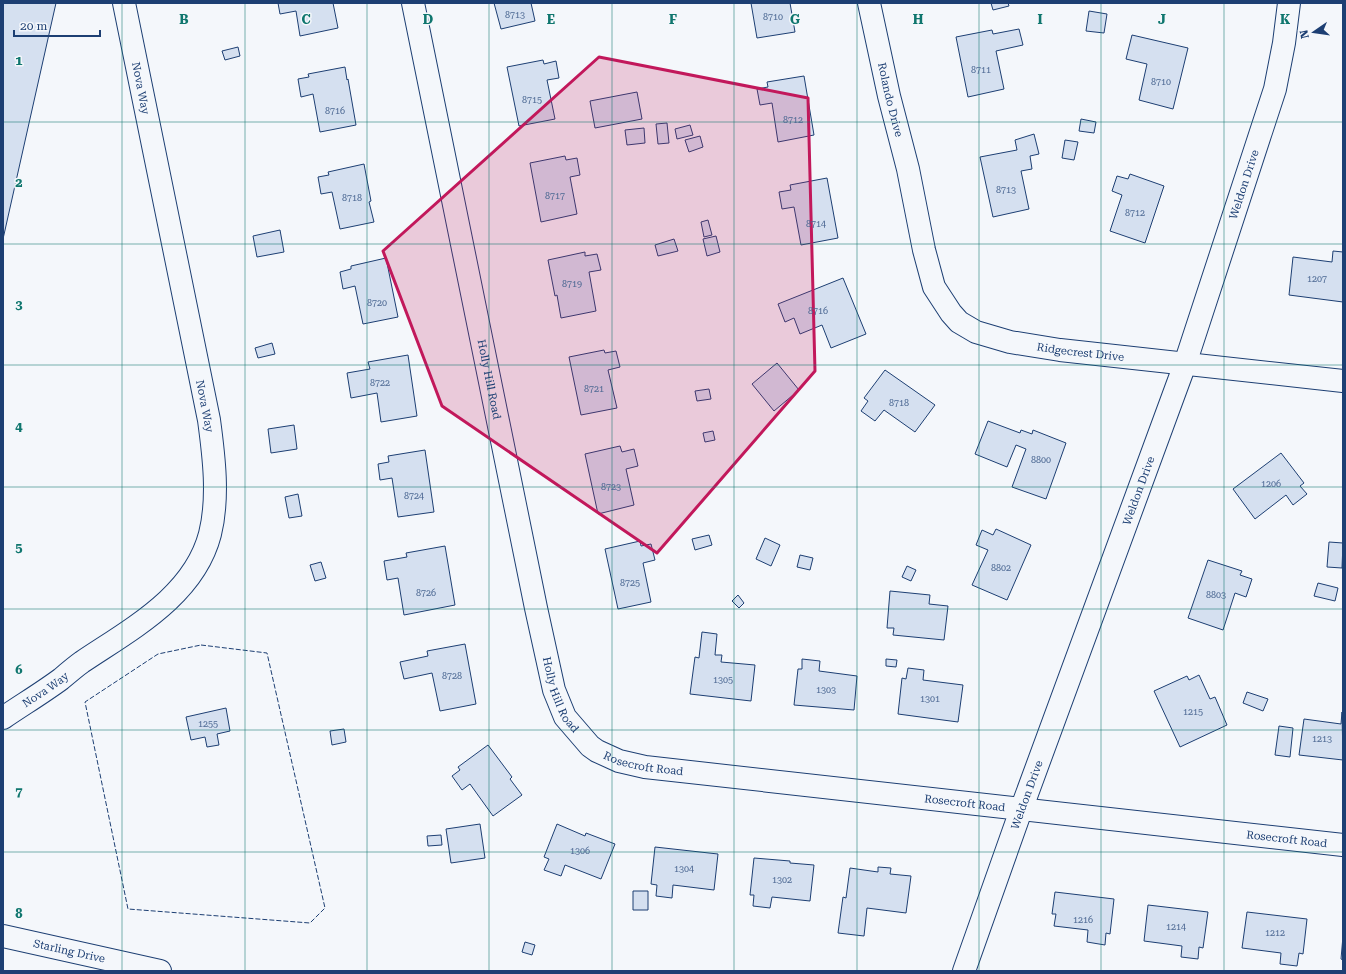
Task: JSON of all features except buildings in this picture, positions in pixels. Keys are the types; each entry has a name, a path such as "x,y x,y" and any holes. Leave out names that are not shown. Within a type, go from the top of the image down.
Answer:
{"street":[{"name":"Nova Way","path":"3,718 143,620 174,594 197,566 207,543 213,520 215,497 213,449 209,420 124,3"},
{"name":"Holly Hill Road","path":"414,3 554,690 565,717 590,746"},
{"name":"Rolando Drive","path":"869,3 889,96 908,169 913,195"},
{"name":"Weldon Drive","path":"964,971 1021,810 1185,364 1275,89 1284,43 1289,3"},
{"name":"Ridgecrest Drive","path":"913,195 924,250 934,287 951,313 959,322 976,332 1010,342 1060,350 1343,381"},
{"name":"Rosecroft Road","path":"590,746 597,751 619,761 645,767 1343,845"},
{"name":"Starling Drive","path":"3,936 160,971"}],"highlighted area":[{"path":"599,57 808,98 815,371 657,553 442,406 383,251"}],"fence":[{"path":"201,645 267,653 325,908 310,923 128,909 85,702 158,654 201,645"}]}
